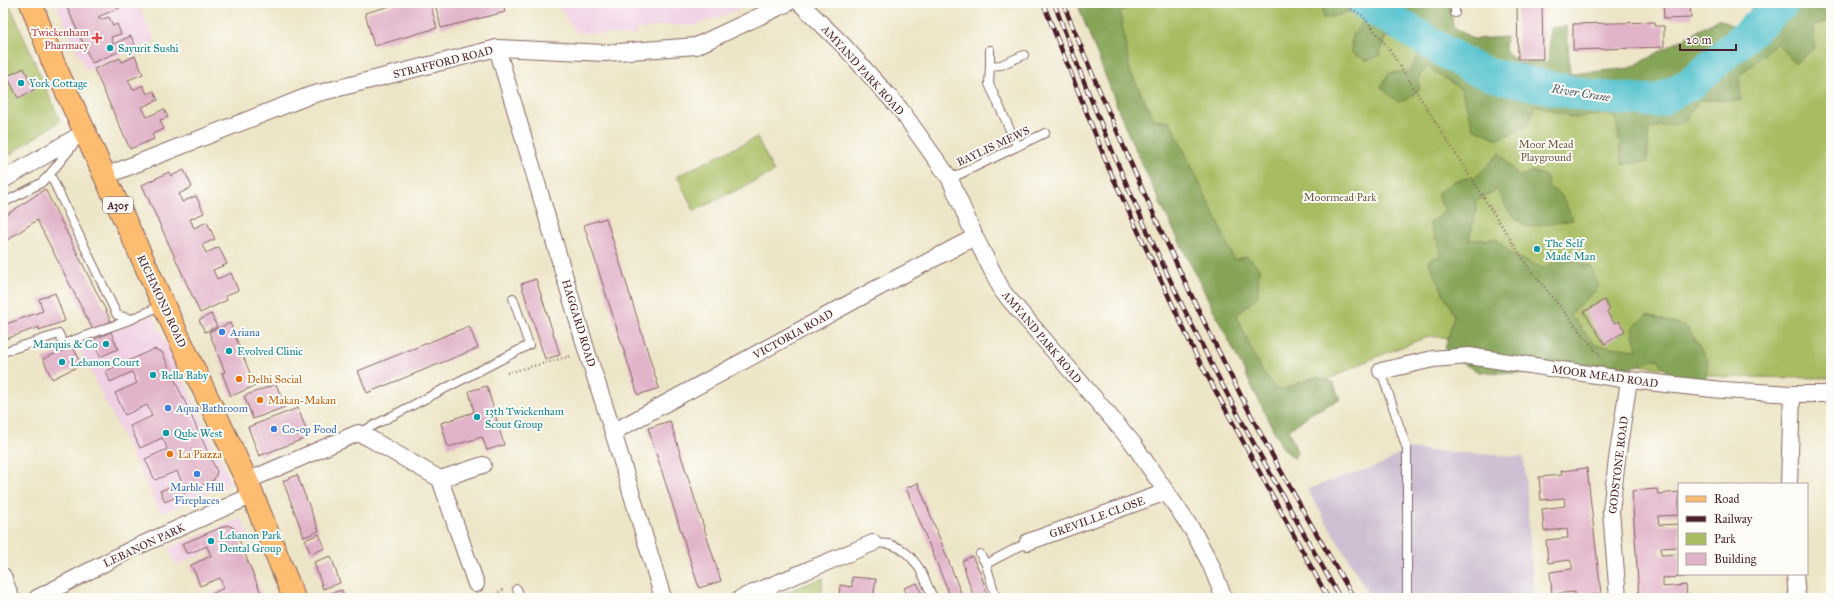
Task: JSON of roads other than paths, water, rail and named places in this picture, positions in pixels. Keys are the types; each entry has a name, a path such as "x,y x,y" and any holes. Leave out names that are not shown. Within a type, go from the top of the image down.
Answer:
{"main road":[{"name":"RICHMOND ROAD","path":"31,3 53,62 163,304 250,488 294,598"}],"street":[{"name":"STRAFFORD ROAD","path":"105,176 310,95 497,48 605,53 696,46 788,3"},
{"name":"AMYAND PARK ROAD","path":"800,3 844,46 900,109 950,179 975,237 1003,292 1132,442 1193,531 1210,563 1224,598"},
{"name":"HAGGARD ROAD","path":"497,48 586,352 613,432 662,598"},
{"path":"3,180 85,132"},
{"name":"VICTORIA ROAD","path":"613,432 872,291 975,237"},
{"name":"MOOR MEAD ROAD","path":"1381,371 1433,359 1469,356 1629,380 1722,390 1792,394 1831,394"},
{"name":"GODSTONE ROAD","path":"1618,598 1611,511 1629,380"},
{"path":"1789,483 1792,394"},
{"path":"358,433 440,479 476,584"},
{"name":"LEBANON PARK","path":"37,598 358,433"},
{"path":"440,479 483,465"},
{"name":"GREVILLE CLOSE","path":"1028,542 1166,492"},
{"path":"740,598 770,592 873,543"},
{"path":"1795,575 1797,598"},
{"path":"3,576 11,598"}],"lane":[{"path":"1455,3 1455,13"},
{"path":"990,50 989,84 1018,145"},
{"path":"990,66 1002,65 1024,55"},
{"path":"3,203 41,183 85,132"},
{"name":"BAYLIS MEWS","path":"950,179 1045,133"},
{"path":"50,174 118,315 132,319"},
{"path":"358,433 529,345 513,298"},
{"path":"3,352 59,334 63,344 132,319 163,304"},
{"path":"1381,371 1407,449 1407,598"},
{"path":"986,564 1028,542"},
{"path":"873,543 891,544 907,552 920,568 933,598"},
{"path":"980,554 986,564 996,598"},
{"path":"517,589 520,598"}],"waterway":[{"name":"River Crane","path":"1364,3 1472,68 1495,76 1595,97 1657,101 1692,83 1783,3"}],"railway":[{"path":"1043,3 1109,169 1196,355 1328,598"},
{"path":"1054,3 1071,49 1126,184 1187,316 1273,479 1340,598"},
{"path":"1063,3 1130,162 1202,318 1278,466 1354,598"}],"place":[{"name":"Twickenham Pharmacy","path":"97,38"},
{"name":"Sayurit Sushi","path":"110,48"},
{"name":"York Cottage","path":"21,83"},
{"name":"The Self Made Man","path":"1537,249"},
{"name":"Ariana","path":"222,332"},
{"name":"Marquis & Co","path":"106,344"},
{"name":"Evolved Clinic","path":"229,351"},
{"name":"Lebanon Court","path":"62,362"},
{"name":"Bella Baby","path":"153,375"},
{"name":"Delhi Social","path":"239,379"},
{"name":"Makan-Makan","path":"260,400"},
{"name":"Aqua Bathroom","path":"168,408"},
{"name":"13th Twickenham Scout Group","path":"477,417"},
{"name":"Co-op Food","path":"274,429"},
{"name":"Qube West","path":"166,433"},
{"name":"La Piazza","path":"170,454"},
{"name":"Marble Hill Fireplaces","path":"197,474"},
{"name":"Lebanon Park Dental Group","path":"211,541"}],"park label":[{"name":"Moor Mead Playground","path":"1546,150"},
{"name":"Moormead Park","path":"1340,197"}]}
